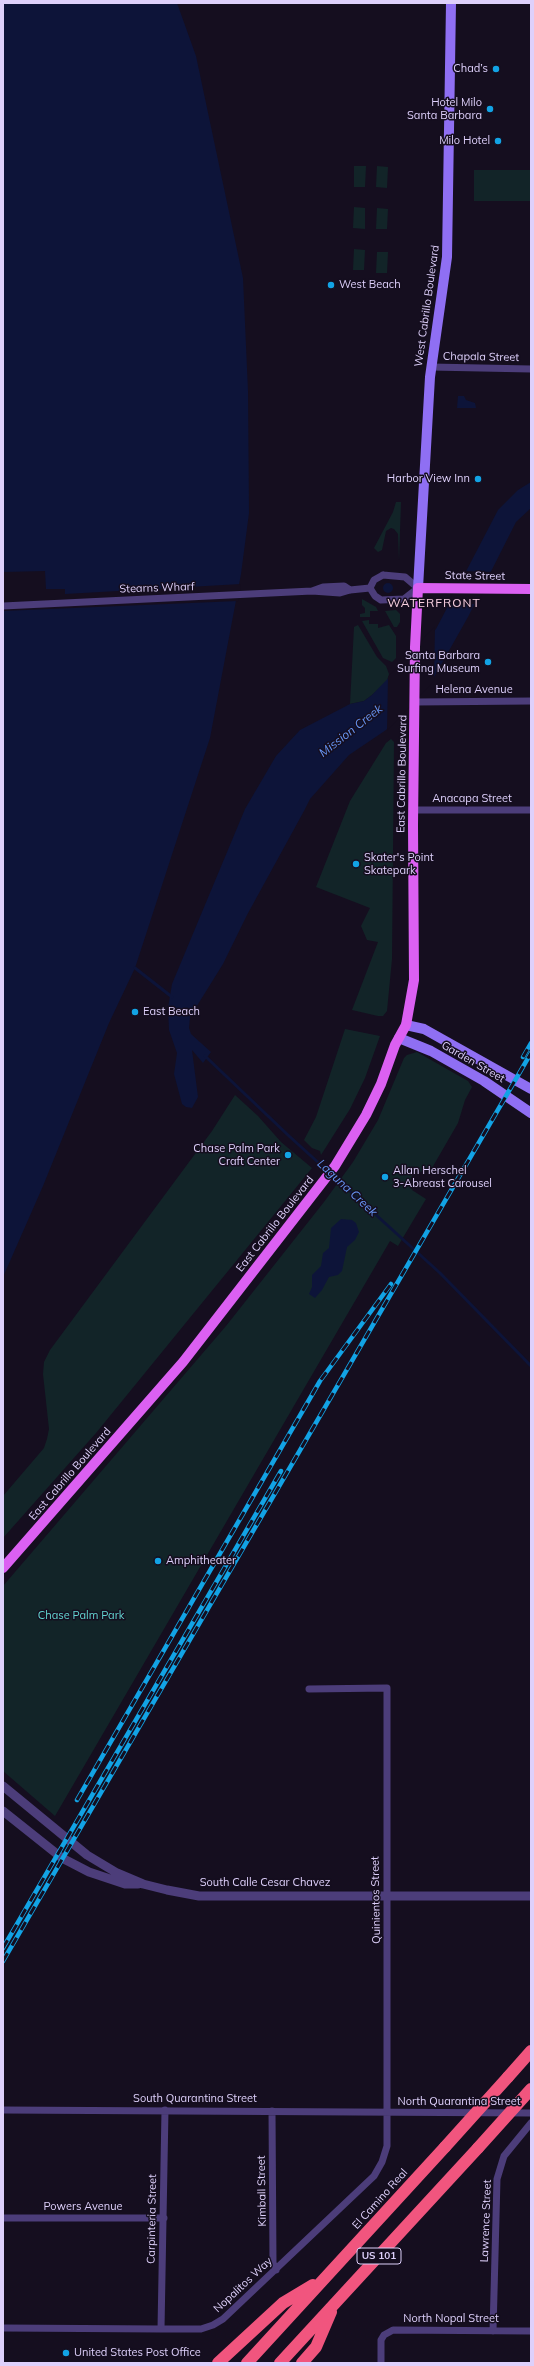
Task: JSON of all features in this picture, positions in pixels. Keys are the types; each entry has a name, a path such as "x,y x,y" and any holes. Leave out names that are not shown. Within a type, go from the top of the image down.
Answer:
{"highway":[{"name":"El Camino Real","path":"247,2363 531,2051"},
{"name":"US 101","path":"280,2363 531,2089"},
{"path":"218,2363 283,2303 323,2280"},
{"path":"302,2363 316,2347 334,2304"}],"main road":[{"name":"West Cabrillo Boulevard","path":"418,588 431,367 447,257 451,3"},
{"name":"State Street","path":"418,588 531,589"},
{"name":"East Cabrillo Boulevard","path":"3,1568 153,1397 335,1166 366,1115 406,1025 414,980 413,810 416,701 415,647 418,588"},
{"name":"Garden Street","path":"406,1025 424,1029 531,1089"},
{"name":"Garden Street","path":"399,1038 431,1052 484,1081 531,1113"}],"street":[{"name":"Chapala Street","path":"431,367 531,369"},
{"path":"382,575 406,577 418,588 404,598 381,600 375,596 370,588 374,580 382,575"},
{"name":"Stearns Wharf","path":"3,606 312,591 340,593 350,590 370,588"},
{"name":"Helena Avenue","path":"416,701 531,701"},
{"name":"Anacapa Street","path":"413,810 531,810"},
{"name":"Quinientos Street","path":"308,1689 387,1688 387,2112"},
{"name":"South Calle Cesar Chavez","path":"3,1786 87,1855 117,1873 143,1884 199,1896 388,1894 531,1896"},
{"name":"South Calle Cesar Chavez","path":"3,1810 46,1846 89,1872 125,1884 143,1884"},
{"name":"South Quarantina Street","path":"3,2110 387,2112"},
{"name":"Carpinteria Street","path":"161,2329 164,2218 164,2110"},
{"name":"Kimball Street","path":"272,2111 273,2263 276,2270"},
{"name":"North Quarantina Street","path":"387,2112 531,2113"},
{"name":"Nopalitos Way","path":"3,2328 201,2329 213,2325 223,2319 276,2270 374,2176 382,2162 387,2146 387,2112"},
{"name":"Lawrence Street","path":"493,2330 497,2179 504,2156 531,2123"},
{"name":"Powers Avenue","path":"3,2218 164,2218"},
{"name":"North Nopal Street","path":"381,2363 380,2345 384,2335 393,2330 531,2331"}],"green space":[{"path":"354,166 366,166 365,187 354,187"},
{"path":"377,166 388,167 387,188 376,187"},
{"path":"474,170 531,170 531,201 474,201"},
{"path":"354,207 365,208 365,229 353,228"},
{"path":"377,208 388,209 387,229 376,229"},
{"path":"354,249 365,250 364,270 353,270"},
{"path":"377,252 388,252 387,273 376,273"},
{"path":"396,502 401,502 399,560 398,534 394,529 391,528 386,531 382,550 378,552 374,548 393,512"},
{"path":"362,599 376,607 378,611 370,611 370,617 360,617 360,614 365,613 365,608 362,605"},
{"path":"396,610 400,614 400,622 397,627 394,627 385,611"},
{"path":"369,620 369,624 378,624 378,628 389,625 396,636 396,658 392,662 383,658 362,621"},
{"path":"358,625 377,657 386,666 389,674 387,681 372,695 364,701 350,704 354,627"},
{"path":"391,739 394,742 392,959 387,1011 383,1016 378,1016 352,1010 378,942 367,940 361,926 370,908 316,887 350,801 386,743"},
{"path":"345,1029 380,1036 365,1078 350,1109 321,1155 320,1151 312,1148 304,1140 316,1117"},
{"name":"Chase Palm Park","path":"417,1052 468,1081 472,1087 465,1100 458,1123 432,1168 429,1171 417,1172 411,1177 410,1182 412,1190 426,1199 398,1246 390,1241 55,1816 3,1771 3,1586 226,1326 324,1202 353,1162 378,1120 404,1058 407,1055"},
{"path":"235,1095 258,1116 281,1142 312,1168 96,1433 3,1538 3,1496 44,1448 47,1439 49,1429 43,1374 44,1362 50,1350 212,1131"}],"water":[{"path":"3,3 177,3 196,56 243,278 248,391 249,513 241,574 210,738 135,968 109,1023 43,1186 3,1277"},
{"path":"458,396 464,396 466,400 475,403 476,408 457,408"},
{"name":"Mission Creek","path":"531,482 531,508 516,522 468,617 433,679 386,730 349,755 310,799 247,915 223,964 190,1017 189,1028 191,1034 211,1052 203,1063 192,1050 198,1097 192,1108 186,1107 182,1104 174,1074 177,1053 169,1030 168,1008 172,984 245,809 276,756 300,730 350,704 364,701 372,695 436,629 498,510 518,490"},
{"path":"386,583 390,583 393,588 390,593 386,593 383,590 383,586"},
{"path":"341,1219 352,1220 356,1223 359,1232 355,1240 347,1247 342,1271 338,1275 329,1277 322,1290 315,1298 309,1294 312,1287 312,1275 321,1266 323,1253 329,1248 331,1228"}],"pier":[{"path":"45,571 46,589 65,589 65,594 241,584 238,601 3,611 3,572"},
{"path":"464,571 494,572 477,604 447,604"},
{"path":"435,626 434,681 387,731 388,677"}],"waterway":[{"path":"135,968 172,997"},
{"name":"Laguna Creek","path":"205,1056 289,1136 440,1273 531,1366"}],"railway":[{"path":"523,1057 531,1043"},
{"path":"3,1961 531,1053"},
{"path":"77,1800 320,1381 391,1284"},
{"path":"3,1948 281,1471"}],"place":[{"name":"Chad’s","path":"496,69"},
{"name":"Hotel Milo Santa Barbara","path":"490,109"},
{"name":"Milo Hotel","path":"498,141"},
{"name":"West Beach","path":"331,285"},
{"name":"Harbor View Inn","path":"478,479"},
{"name":"Santa Barbara Surfing Museum","path":"488,662"},
{"name":"Skater's Point Skatepark","path":"356,864"},
{"name":"East Beach","path":"135,1012"},
{"name":"Chase Palm Park Craft Center","path":"288,1155"},
{"name":"Allan Herschel 3-Abreast Carousel","path":"385,1177"},
{"name":"Amphitheater","path":"158,1561"},
{"name":"United States Post Office","path":"66,2353"}],"district":[{"name":"WATERFRONT","path":"434,603"}]}
